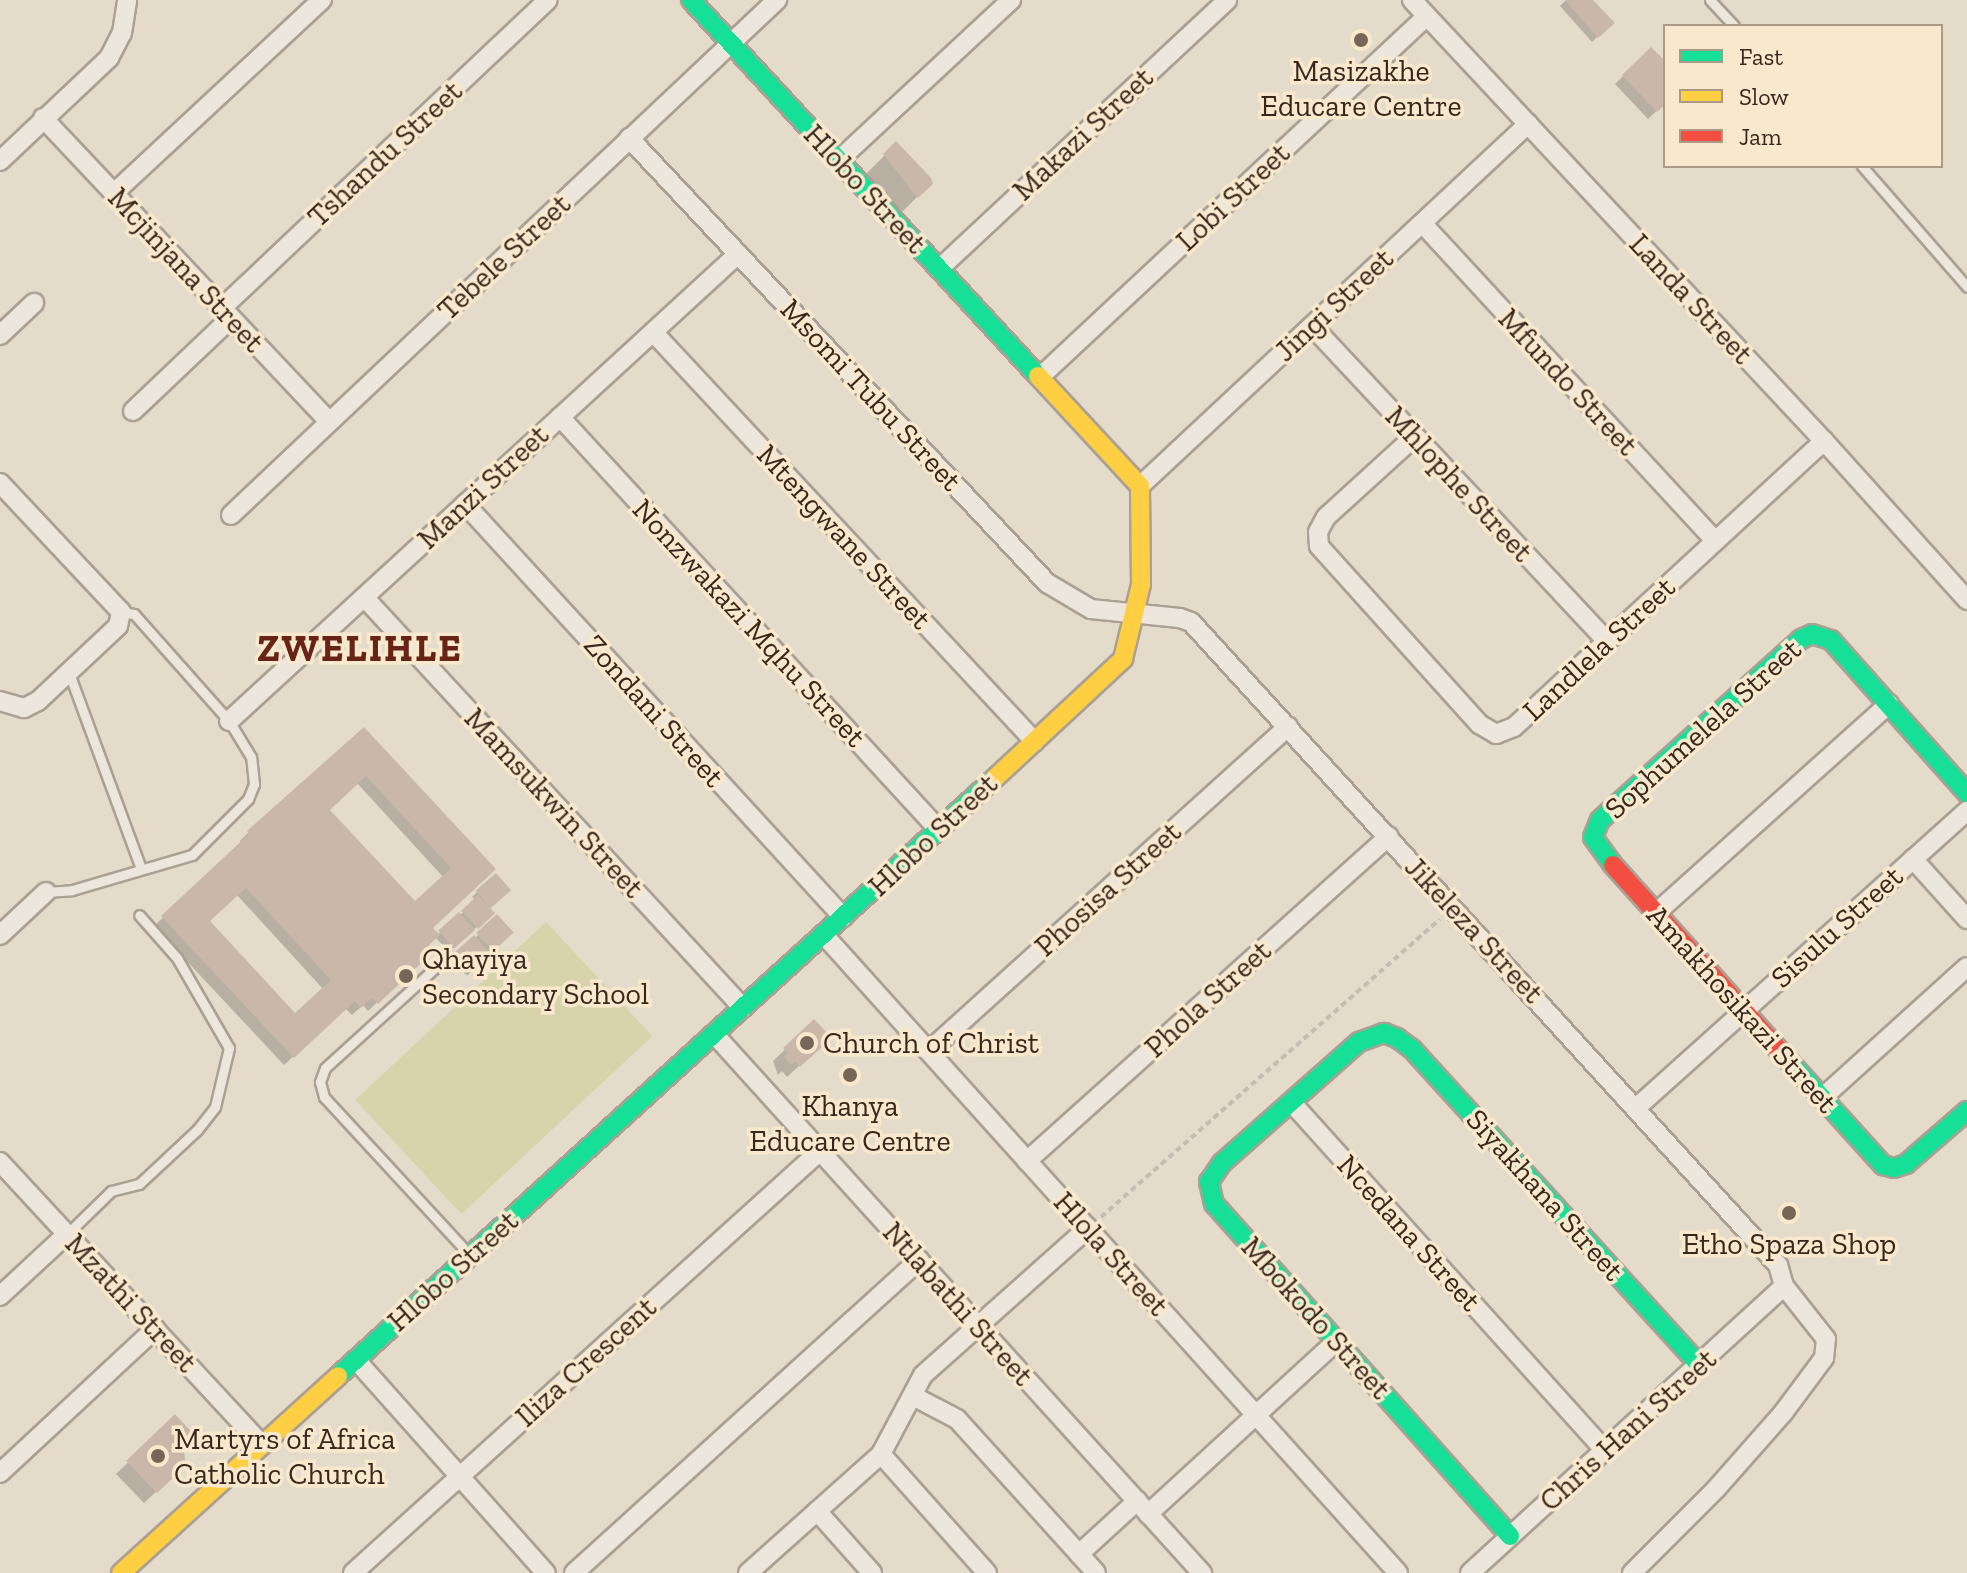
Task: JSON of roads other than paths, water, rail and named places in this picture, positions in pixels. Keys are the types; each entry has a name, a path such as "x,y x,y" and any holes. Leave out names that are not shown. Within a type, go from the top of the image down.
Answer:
{"street":[{"path":"0,161 109,58 122,33 127,0"},
{"path":"114,193 322,0"},
{"name":"Tshandu Street","path":"133,411 226,313 548,0"},
{"name":"Hlobo Street","path":"121,1573 715,1035 1123,659 1141,584 1140,486 691,0"},
{"name":"Tebele Street","path":"231,515 777,0"},
{"path":"839,160 1011,0"},
{"name":"Makazi Street","path":"939,269 1227,0"},
{"name":"Landa Street","path":"1412,0 1824,441 1967,600"},
{"name":"Lobi Street","path":"1040,377 1427,16"},
{"name":"Mcjinjana Street","path":"43,118 329,422"},
{"name":"Jingi Street","path":"1140,486 1528,124"},
{"name":"Msomi Tubu Street","path":"629,138 1047,583 1091,609 1135,616"},
{"name":"Mfundo Street","path":"1422,223 1715,541"},
{"name":"Manzi Street","path":"229,721 738,254"},
{"path":"0,335 34,303"},
{"name":"Mhlophe Street","path":"1312,326 1607,641"},
{"name":"Mtengwane Street","path":"653,332 1035,742"},
{"name":"Nonzwakazi Mqhu Street","path":"560,417 939,830"},
{"name":"Landlela Street","path":"1414,437 1326,517 1318,532 1319,546 1479,724 1496,734 1509,731 1824,441"},
{"path":"0,483 121,612 118,626 31,705 15,708 0,701"},
{"name":"Zondani Street","path":"465,504 843,917"},
{"name":"Mamsukwin Street","path":"364,597 743,1008"},
{"name":"Jikeleza Street","path":"1135,616 1180,618 1191,622 1778,1265 1784,1286 1826,1339 1824,1358 1783,1413 1716,1489 1632,1573"},
{"name":"Sophumelela Street","path":"1593,831 1600,820 1801,639 1818,634 1831,640 1889,704"},
{"path":"1656,913 1889,704 1967,793"},
{"name":"Phosisa Street","path":"929,1051 1288,727"},
{"name":"Sisulu Street","path":"1636,1108 1967,811"},
{"name":"Amakhosikazi Street","path":"1593,831 1598,848 1883,1165 1894,1168 1906,1164 1967,1111"},
{"name":"Phola Street","path":"1027,1161 1389,836"},
{"path":"1913,859 1967,919"},
{"path":"0,907 7,928 46,892"},
{"name":"Hlola Street","path":"824,935 1398,1573"},
{"path":"1822,1098 1967,967"},
{"name":"Siyakhana Street","path":"1292,1103 1359,1042 1371,1035 1384,1033 1412,1049 1700,1366"},
{"name":"Ntlabathi Street","path":"715,1035 1202,1573"},
{"name":"Mbokodo Street","path":"1292,1103 1212,1174 1208,1189 1214,1204 1510,1536"},
{"name":"Ncedana Street","path":"1292,1103 1605,1451"},
{"name":"Iliza Crescent","path":"353,1573 820,1151"},
{"name":"Mzathi Street","path":"0,1162 262,1445"},
{"path":"754,1571 881,1454 923,1375 1088,1228"},
{"path":"0,1296 67,1234"},
{"path":"574,1573 919,1260"},
{"name":"Chris Hani Street","path":"1470,1573 1784,1286"},
{"path":"0,1473 155,1329"},
{"path":"1079,1554 1143,1508 1256,1415 1337,1341"},
{"path":"356,1360 546,1573"},
{"path":"913,1396 957,1419 1096,1573"},
{"path":"881,1454 987,1573"},
{"path":"817,1511 872,1573"}],"lane":[{"path":"1710,0 1732,24"},
{"path":"1864,168 1967,287"},
{"path":"46,892 72,890 192,855 248,799 254,784 251,757 229,721 134,614 121,612"},
{"path":"68,672 141,869"},
{"path":"67,1234 111,1191 139,1184 197,1130 215,1107 229,1048 177,958 139,915"},
{"path":"448,956 325,1068 320,1082 324,1097 470,1255"}],"place":[{"name":"Masizakhe Educare Centre","path":"1361,40"},
{"name":"Qhayiya Secondary School","path":"406,976"},
{"name":"Church of Christ","path":"807,1043"},
{"name":"Khanya Educare Centre","path":"850,1075"},
{"name":"Etho Spaza Shop","path":"1789,1213"},
{"name":"Martyrs of Africa Catholic Church","path":"158,1456"}],"district":[{"name":"ZWELIHLE","path":"360,649"}]}
